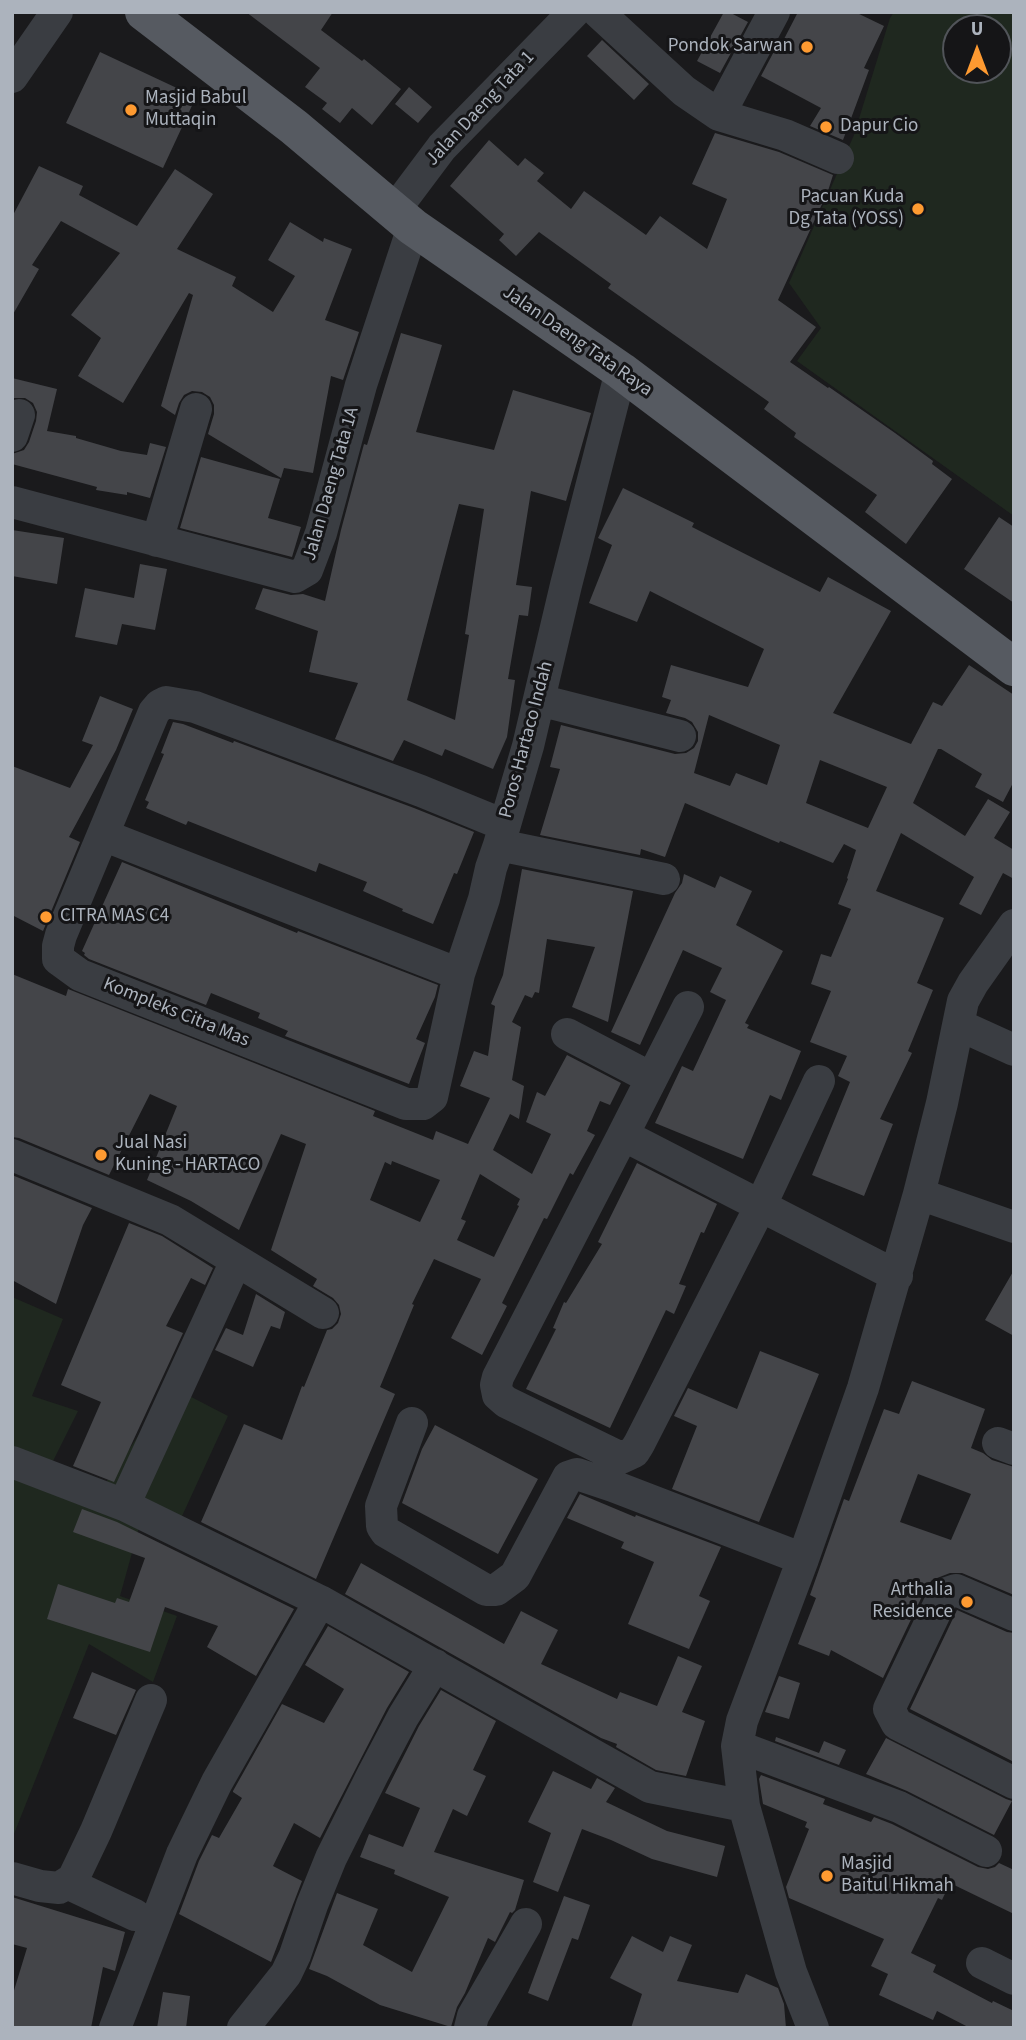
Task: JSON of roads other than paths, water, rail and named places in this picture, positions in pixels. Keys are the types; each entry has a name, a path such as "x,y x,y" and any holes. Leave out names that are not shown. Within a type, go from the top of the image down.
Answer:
{"main road":[{"name":"Jalan Daeng Tata Raya","path":"144,12 294,128 403,219 621,371 1014,667"}],"street":[{"path":"12,77 57,12"},
{"name":"Jalan Daeng Tata 1","path":"403,219 442,147 575,12"},
{"path":"598,12 684,91 719,115 785,135 838,158"},
{"path":"719,115 775,12"},
{"name":"Jalan Daeng Tata 1A","path":"12,502 295,577 307,570 324,523 403,219"},
{"name":"Poros Hartaco Indah","path":"422,1104 432,1097 460,974 528,746 621,371"},
{"path":"157,541 196,409"},
{"path":"539,700 680,736"},
{"name":"Kompleks Citra Mas","path":"422,1104 406,1104 80,975 58,958 61,935 154,712 166,702 195,707 421,791 501,835"},
{"path":"103,835 460,974"},
{"path":"501,835 664,878"},
{"path":"813,2028 791,1972 744,1806 737,1746 742,1721 863,1388 897,1276 919,1195 963,1001 1014,925"},
{"path":"688,1007 498,1377 496,1391 506,1402 617,1457 627,1457 634,1452 761,1207 819,1081"},
{"path":"959,1025 1014,1050"},
{"path":"567,1034 651,1078"},
{"path":"623,1135 897,1276"},
{"path":"12,1154 170,1220 323,1313"},
{"path":"919,1195 1014,1227"},
{"path":"124,1505 236,1261"},
{"path":"412,1423 381,1506 382,1526 386,1532 486,1590 496,1590 515,1576 568,1477 577,1475 613,1486 803,1559"},
{"path":"12,1462 124,1505 320,1601 650,1787 744,1806"},
{"path":"1014,1615 956,1590 944,1594 889,1709 897,1724 1014,1783"},
{"path":"115,2028 188,1842 223,1770 320,1601"},
{"path":"243,2028 286,1974 331,1858 403,1717 435,1665"},
{"path":"12,1878 59,1888 73,1878 151,1700"},
{"path":"737,1746 899,1807 986,1851"},
{"path":"67,1883 135,1915"},
{"path":"470,2028 472,2016 526,1924"},
{"path":"982,1963 1014,1979"}],"place":[{"name":"Pondok Sarwan","path":"807,47"},
{"name":"Masjid Babul Muttaqin","path":"131,110"},
{"name":"Dapur Cio","path":"826,127"},
{"name":"Pacuan Kuda Dg Tata (YOSS)","path":"918,209"},
{"name":"CITRA MAS C4","path":"46,917"},
{"name":"Jual Nasi Kuning - HARTACO","path":"101,1155"},
{"name":"Arthalia Residence","path":"967,1602"},
{"name":"Masjid Baitul Hikmah","path":"827,1876"}]}
